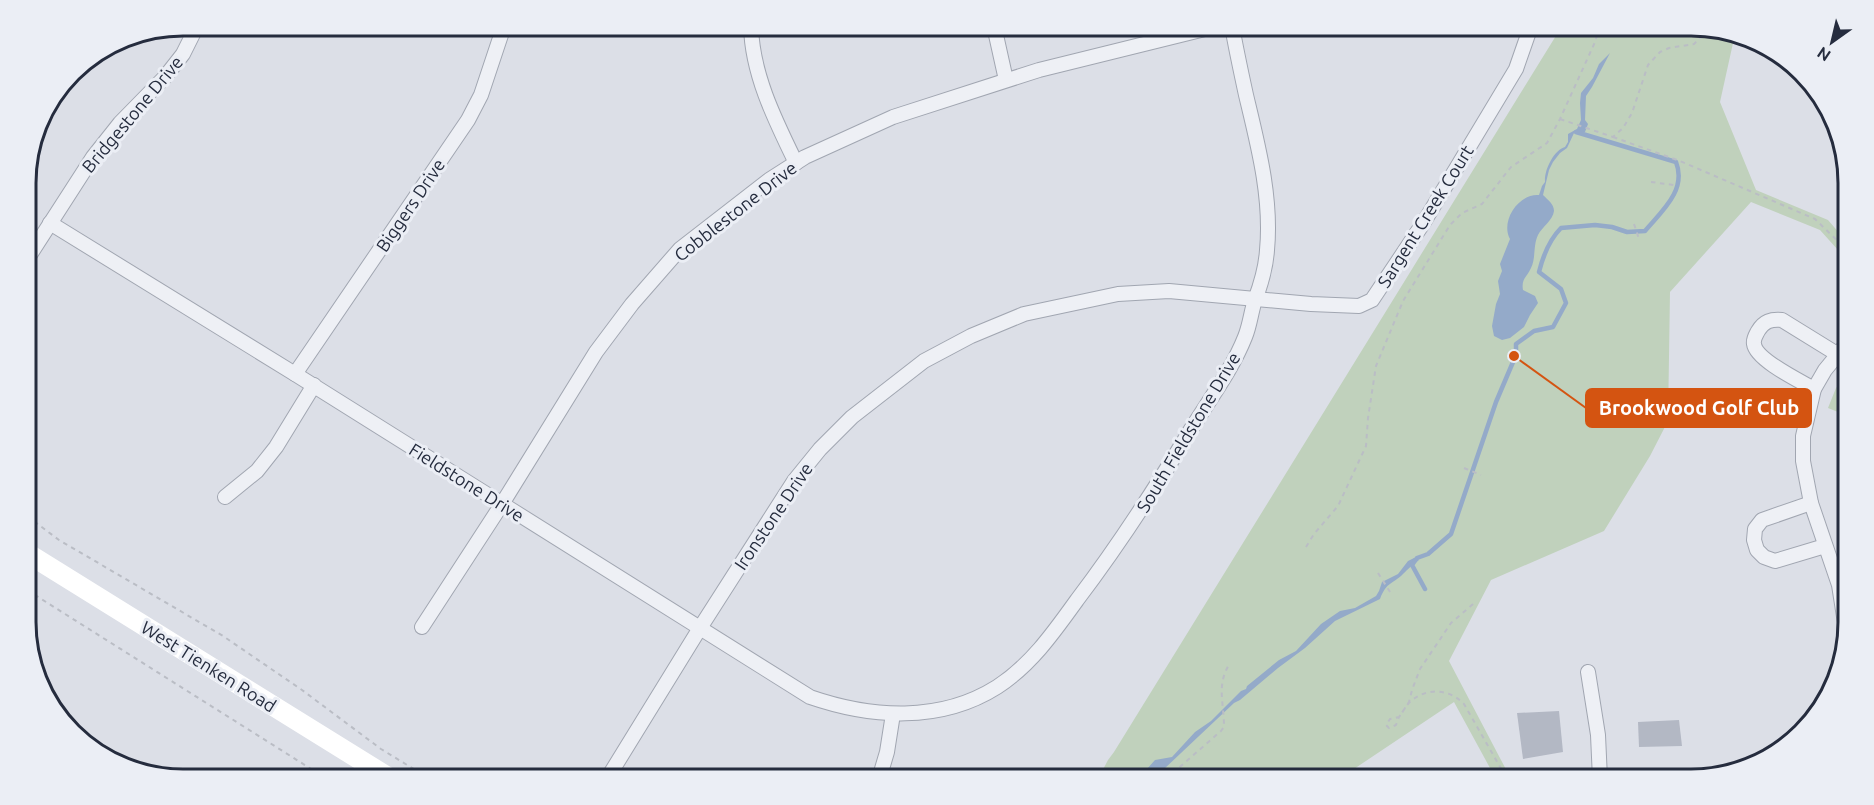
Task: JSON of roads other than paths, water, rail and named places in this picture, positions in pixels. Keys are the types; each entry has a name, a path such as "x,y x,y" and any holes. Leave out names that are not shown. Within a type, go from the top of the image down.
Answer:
{"street":[{"name":"Bridgestone Drive","path":"36,245 93,157 120,123 165,77 183,54 192,36"},
{"name":"Biggers Drive","path":"295,374 468,120 481,95 501,36"},
{"path":"753,36 759,75 770,109 796,163"},
{"path":"996,36 1006,80"},
{"name":"Cobblestone Drive","path":"422,627 502,504 596,352 632,304 680,249 769,180 796,163 893,117 1039,70 1177,36"},
{"name":"South Fieldstone Drive","path":"893,714 942,710 976,698 997,687 1024,666 1052,634 1107,561 1156,487 1229,367 1245,336 1255,299 1260,290 1268,250 1268,222 1255,129 1234,36"},
{"name":"Sargent Creek Court","path":"1255,299 1359,306 1372,300 1424,222 1516,69 1528,36"},
{"name":"Fieldstone Drive","path":"50,223 314,385 810,697 860,711 893,714"},
{"name":"Ironstone Drive","path":"613,769 794,481 820,449 852,417 924,361 971,336 1024,314 1118,294 1169,291 1255,299"},
{"path":"1814,388 1766,360 1758,352 1754,345 1755,336 1761,325 1771,319 1782,320 1837,354 1814,388 1803,436 1803,461 1812,503 1838,582"},
{"path":"225,497 257,471 270,455 314,385"},
{"path":"1812,503 1762,520 1755,529 1754,540 1757,550 1764,557 1775,561 1825,546"},
{"name":"West Tienken Road","path":"36,559 375,769"},
{"path":"1588,672 1598,735 1600,769"},
{"path":"882,769 893,714"}],"water":[{"path":"1610,53 1586,96 1585,120 1588,124 1585,132 1574,133 1567,148 1560,153 1549,170 1543,195 1552,204 1554,211 1538,235 1533,264 1523,283 1523,290 1535,296 1538,303 1524,327 1510,338 1502,340 1494,336 1492,326 1500,294 1498,281 1502,271 1500,264 1510,239 1508,224 1510,217 1518,203 1525,198 1539,195 1550,161 1557,152 1565,147 1568,134 1577,129 1581,120 1581,93 1593,78 1599,64"},
{"path":"1414,558 1419,560 1387,586 1380,599 1335,621 1305,648 1234,703 1164,769 1147,769 1155,760 1172,757 1195,732 1211,721 1241,691 1279,660 1296,651 1321,624 1340,611 1355,608 1376,596 1382,582 1398,574 1408,561"}],"waterway":[{"path":"1425,589 1412,565 1417,558 1428,554 1451,534 1496,402 1516,355 1516,344 1534,331 1553,327 1566,303 1561,289 1539,272 1553,238 1561,228 1595,225 1627,232 1645,231 1676,191 1679,172 1676,162 1576,132"}],"place":[{"name":"Brookwood Golf Club","path":"1514,356"}]}
